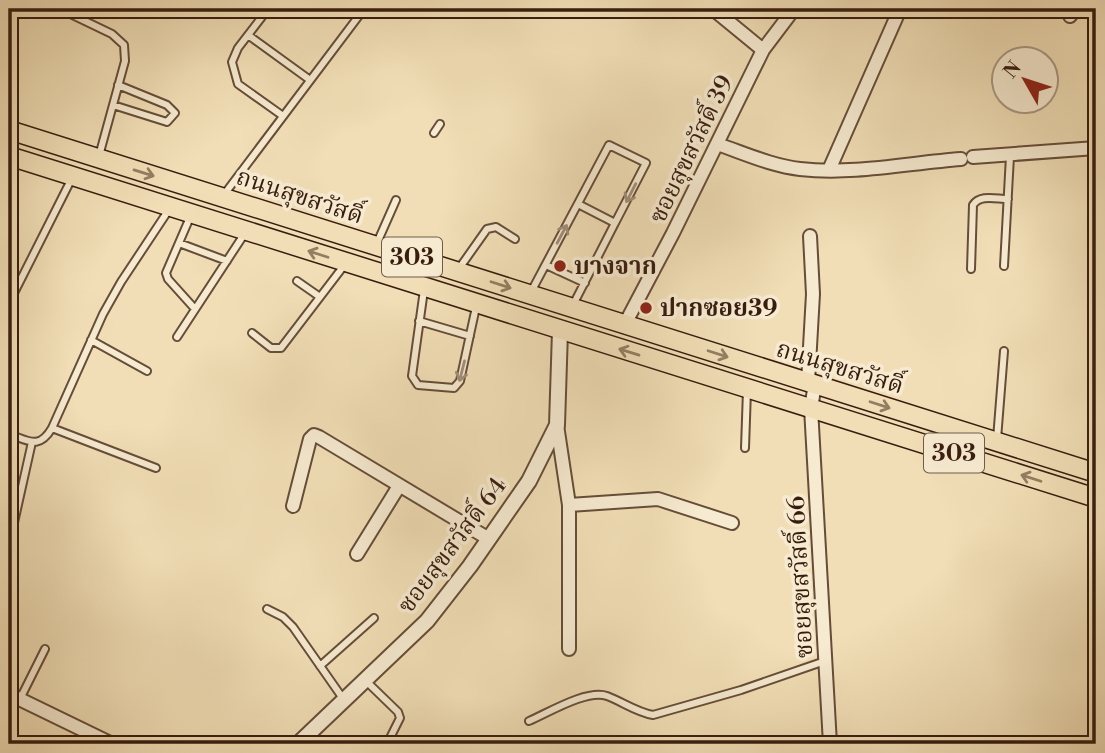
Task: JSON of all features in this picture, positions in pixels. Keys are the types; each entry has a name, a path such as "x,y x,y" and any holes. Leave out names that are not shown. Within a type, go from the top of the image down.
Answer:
{"main road":[{"name":"ถนนสุขสวัสดิ์","path":"9,130 1096,474"},
{"name":"ถนนสุขสวัสดิ์","path":"9,156 1096,498"}],"street":[{"path":"713,9 763,50"},
{"name":"ซอยสุขสวัสดิ์ 39","path":"625,324 763,50 794,9"},
{"path":"829,170 900,9"},
{"path":"717,144 797,169 829,170 1096,148"},
{"name":"ซอยสุขสวัสดิ์ 66","path":"810,236 813,294 811,408 830,744"},
{"name":"ซอยสุขสวัสดิ์ 64","path":"298,744 426,621 489,539 529,481 557,425 560,331"},
{"path":"557,425 569,505 569,649"},
{"path":"293,506 310,439 314,435 489,539"},
{"path":"357,554 399,486"},
{"path":"569,505 658,499 732,523"},
{"path":"14,696 112,744"},
{"path":"1089,744 1096,737"}],"lane":[{"path":"61,9 112,34 124,45 125,61 98,158"},
{"path":"268,9 238,48 232,62 234,76 238,84 284,116"},
{"path":"222,197 364,9"},
{"path":"248,35 310,80"},
{"path":"113,105 167,122 175,113 167,105 118,85"},
{"path":"143,114 149,97"},
{"path":"434,134 440,124"},
{"path":"530,295 609,145 646,163 572,308"},
{"path":"1004,266 1010,156"},
{"path":"9,303 73,176"},
{"path":"971,269 973,205 981,198 1007,199"},
{"path":"376,246 396,200"},
{"path":"578,204 615,222"},
{"path":"9,434 32,442 44,440 121,282 171,207"},
{"path":"192,214 166,273 168,279 195,309"},
{"path":"457,271 487,229 496,227 515,239"},
{"path":"177,337 246,231"},
{"path":"179,243 227,261"},
{"path":"252,332 271,348 281,348 346,263"},
{"path":"545,265 585,283"},
{"path":"297,281 320,297"},
{"path":"424,288 412,376 418,385 457,386 477,305"},
{"path":"419,321 470,336"},
{"path":"91,340 147,371"},
{"path":"997,442 1004,351"},
{"path":"745,448 747,388"},
{"path":"52,428 156,468"},
{"path":"9,545 32,442"},
{"path":"267,609 283,617 293,627 345,701"},
{"path":"320,666 374,618"},
{"path":"14,696 45,649"},
{"path":"529,721 585,696 598,694 653,715 741,690 825,661"},
{"path":"366,681 398,712 400,718 387,744"}],"place":[{"name":"บางจาก","path":"560,266"},
{"name":"ปากซอย39","path":"646,308"}]}
